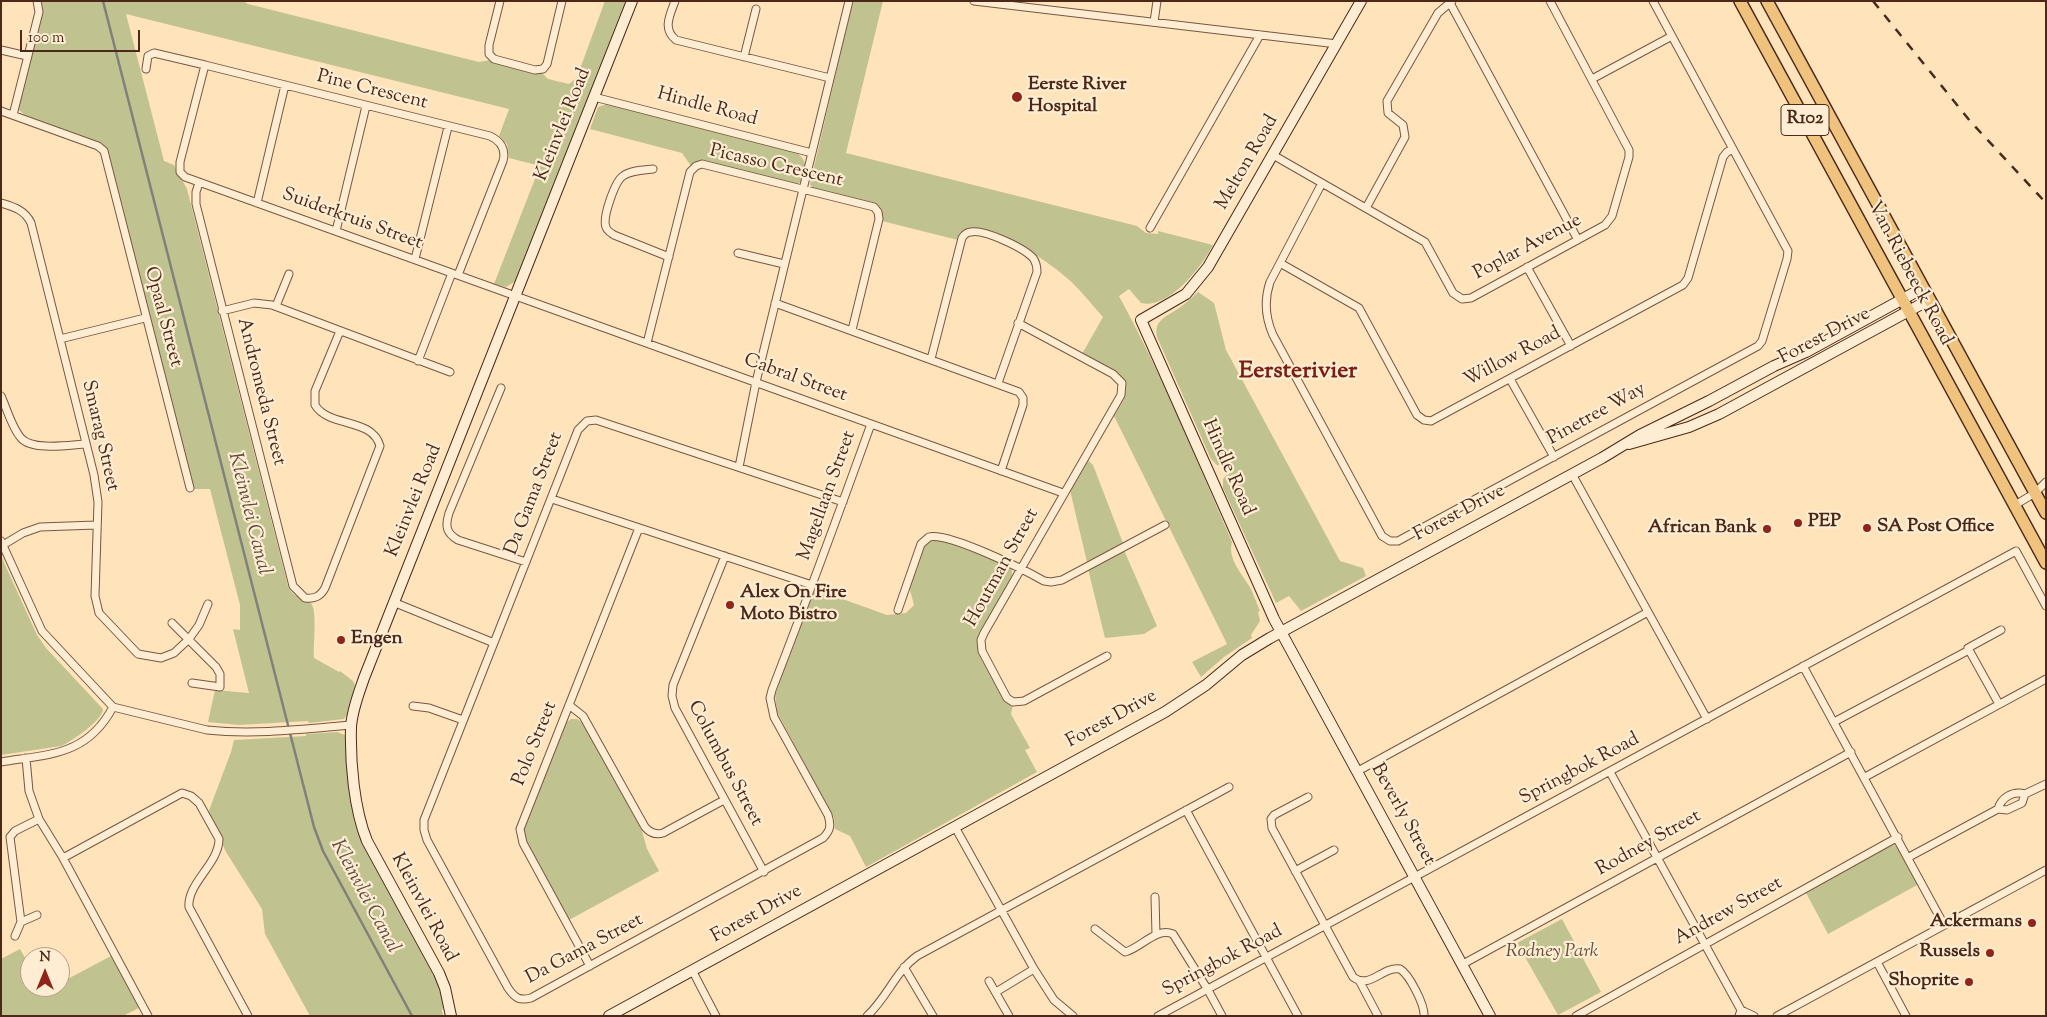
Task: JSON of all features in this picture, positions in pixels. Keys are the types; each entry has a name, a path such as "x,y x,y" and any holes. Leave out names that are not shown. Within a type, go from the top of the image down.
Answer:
{"main road":[{"name":"Van Riebeeck Road","path":"1740,1 2046,563"},
{"name":"Van Riebeeck Road","path":"1767,1 2046,513"}],"street":[{"path":"1,111 13,115 40,9 37,1"},
{"path":"500,1 489,45 489,54 496,60 539,70 547,64 562,1"},
{"name":"Kleinvlei Road","path":"451,1016 445,988 439,973 367,841 361,826 357,807 351,725 364,678 632,1"},
{"path":"675,1 668,23 668,30 674,38 680,41 830,78"},
{"path":"739,467 756,382 849,1"},
{"path":"974,1 1337,44"},
{"path":"1154,22 1157,1"},
{"name":"Melton Road","path":"1141,320 1178,300 1201,277 1361,1"},
{"name":"Poplar Avenue","path":"1273,154 1425,242 1453,293 1459,298 1471,298 1578,240 1604,225 1610,219 1630,155 1628,147 1550,1"},
{"name":"Pinetree Way","path":"1280,262 1270,282 1266,298 1270,328 1382,536 1394,542 1401,540 1758,346 1762,341 1788,251 1653,1"},
{"path":"1366,208 1405,137 1403,125 1388,113 1387,101 1438,13 1451,2 1578,240"},
{"path":"744,57 756,10"},
{"path":"1150,228 1260,35"},
{"path":"1592,80 1672,36"},
{"path":"1,50 27,56"},
{"name":"Pine Crescent","path":"146,69 148,56 154,53 493,138 502,146 504,153 503,162 455,274"},
{"name":"Suiderkruis Street","path":"205,65 180,162 180,172 185,176 199,183 516,295"},
{"path":"256,203 285,85"},
{"name":"Hindle Road","path":"594,97 812,154"},
{"path":"336,232 366,106"},
{"name":"Opaal Street","path":"13,115 98,146 105,154 145,318 190,488"},
{"path":"415,259 448,126"},
{"name":"Willow Road","path":"1280,262 1359,308 1417,414 1421,419 1427,421 1434,420 1685,283 1723,158 1727,152 1733,149"},
{"name":"Picasso Crescent","path":"647,342 690,172 696,166 707,165 874,207 878,212 879,219 852,330"},
{"path":"653,169 631,172 620,178 606,212 605,226 614,235 669,256"},
{"name":"Andromeda Street","path":"199,183 196,192 196,204 293,586 301,596 310,598 322,593 325,588 380,446 377,438 370,430 323,413 315,404 313,396 340,330"},
{"path":"1280,262 1322,183"},
{"name":"Smarag Street","path":"1,203 22,211 28,216 31,223 98,491 95,596 99,613 134,650 146,657 161,658 170,656 189,639 199,625 208,604"},
{"path":"931,359 960,242 967,233 975,232 1000,238 1027,254 1035,262 1037,272 998,383"},
{"path":"738,253 784,264"},
{"path":"1527,267 1571,346"},
{"path":"276,306 288,274"},
{"path":"418,360 455,274"},
{"name":"Forest Drive","path":"609,1016 1165,712 1206,685 1242,655 1281,632 1625,445 1640,434 1710,401 1923,288"},
{"name":"Cabral Street","path":"516,295 1063,493"},
{"name":"Forest Drive","path":"1625,445 1689,427 1719,414 1929,300"},
{"path":"222,311 254,303 276,306 450,372"},
{"path":"775,303 1019,392 1024,402 1001,471"},
{"path":"60,338 145,318"},
{"name":"Hindle Road","path":"1141,320 1281,632"},
{"name":"Houtman Street","path":"1018,323 1113,374 1122,383 1121,395 1063,493 981,640 982,651 1007,698 1013,702 1024,701 1107,656"},
{"path":"1510,379 1554,457"},
{"path":"501,388 449,514 447,529 452,536 526,562"},
{"path":"1,396 18,433 28,443 45,446 85,444"},
{"name":"Da Gama Street","path":"830,827 823,838 764,872 531,998 524,1000 515,998 508,988 427,840 424,830 425,815 578,430 587,422 596,420 843,502"},
{"name":"Magellaan Street","path":"830,827 828,815 774,717 770,698 871,424"},
{"path":"1572,474 1707,719"},
{"path":"2015,505 2035,493 2046,482"},
{"path":"552,499 812,585"},
{"path":"96,525 40,527 2,543 42,631 113,708 207,730 272,731 351,725"},
{"path":"898,610 921,544 929,537 942,537 1021,568 1044,581 1056,582 1164,525"},
{"name":"Polo Street","path":"590,966 522,843 520,833 521,825 639,528"},
{"name":"Springbok Road","path":"1158,1016 2016,551 2046,606"},
{"name":"Columbus Street","path":"725,556 674,685 672,696 675,708 764,872"},
{"path":"394,602 494,643"},
{"path":"1358,771 1648,612"},
{"path":"172,622 216,666 221,677 220,687 192,683"},
{"path":"1834,722 1969,650 1968,648 2001,630"},
{"name":"Beverly Street","path":"1281,632 1490,1016"},
{"path":"1969,650 1999,704"},
{"path":"1804,666 1909,857 1944,925"},
{"path":"1864,777 2046,679"},
{"path":"569,705 583,716 645,827 650,832 656,834 663,833 724,800"},
{"path":"413,706 429,708 463,720"},
{"path":"1,762 58,753 80,744 103,723 113,708"},
{"name":"Rodney Street","path":"1463,964 1851,752"},
{"path":"26,758 29,791 39,819 63,858 148,1016"},
{"path":"1610,772 1705,944 1740,1013 1754,1016"},
{"path":"1998,809 2001,801 2013,794 2019,792 2025,794 2046,784"},
{"path":"867,1016 881,1002 904,967 928,950 1229,787"},
{"path":"63,858 182,793 194,798 215,832 219,844 215,856 191,895 189,907 248,1016"},
{"path":"1909,857 1998,809 2008,810 2022,804 2025,794"},
{"path":"1308,797 1274,815 1271,819 1272,828 1324,926 1353,977 1360,982 1378,1016"},
{"path":"1186,810 1298,1016"},
{"path":"15,936 21,922 10,838 15,831 39,819"},
{"path":"954,827 1034,969 1054,1000 1073,1016"},
{"name":"Andrew Street","path":"1576,1016 1898,837"},
{"path":"1295,871 1334,850"},
{"path":"1777,1016 2046,870"},
{"path":"1154,897 1156,935"},
{"path":"21,922 37,915"},
{"path":"1096,929 1126,952 1156,935 1166,932 1176,937 1222,1016"},
{"path":"1877,962 1906,1016"},
{"path":"904,967 933,1016"},
{"path":"996,992 1034,969"},
{"path":"1360,982 1367,982 1391,969 1400,969 1406,974 1411,983 1424,1009 1424,1016"},
{"path":"692,970 716,1016"},
{"path":"989,981 1009,1016"}],"green space":[{"path":"41,1 243,1 248,4 479,62 490,60 542,73 548,79 569,84 577,77 605,1 627,1 516,281 506,287 494,284 540,166 509,158 507,144 499,136 509,109 126,14 164,161 174,165 187,189 288,586 295,595 310,602 312,606 315,619 314,658 340,671 353,681 355,685 348,713 344,719 309,723 308,721 239,725 208,722 215,690 249,693 233,629 240,630 240,605 210,489 193,489 106,149 98,142 26,116 19,110 18,106 42,11"},
{"path":"854,1 883,1 846,153 1137,226 1146,233 1158,234 1158,231 1213,245 1193,274 1163,300 1141,303 1129,289 1119,296 1150,356 1178,417 1232,542 1231,548 1234,561 1251,589 1260,611 1258,612 1260,621 1251,635 1252,638 1224,657 1201,677 1192,662 1227,644 1114,416 1125,394 1126,387 1123,380 1112,369 1082,354 1103,317 1076,287 1058,271 1012,241 979,230 966,232 958,240 882,221 881,211 872,203 812,188 810,184"},
{"path":"607,104 795,152 804,162 803,178 801,182 796,184 704,161 691,166 682,153 590,129 598,107"},
{"path":"1198,292 1214,303 1226,350 1340,561 1363,568 1366,576 1301,611 1289,596 1276,603 1223,488 1223,479 1230,471 1227,466 1217,465 1211,459 1157,337 1157,327 1161,320 1182,306"},
{"path":"1088,460 1093,465 1123,543 1087,562 1070,490"},
{"path":"937,539 1007,564 1012,570 1012,578 979,636 977,643 981,658 1005,700 1013,705 1011,714 1030,748 1025,750 1037,772 866,867 850,836 835,829 834,818 777,712 775,695 812,588 887,615 906,613 914,605 909,586 922,547 928,540"},
{"path":"1124,550 1157,626 1144,634 1105,638 1088,569"},
{"path":"1,556 37,635 46,648 103,709 98,719 79,735 61,746 1,755"},
{"path":"571,719 577,719 584,724 642,831 647,849 659,871 569,920 525,839 523,831 565,723"},
{"path":"337,732 345,735 348,740 352,806 358,830 436,978 444,1006 442,1010 443,1016 310,1016 265,934 262,909 226,852 208,813 234,740 306,736 306,734"},
{"path":"1891,844 1898,847 1919,884 1828,934 1805,891"},
{"name":"Rodney Park","path":"1562,919 1601,992 1558,1015 1517,943"},
{"path":"20,949 20,997 70,997 70,978 111,956 139,1008 123,1016 1,1016 1,959"}],"waterway":[{"name":"Kleinvlei Canal","path":"103,1 314,827 323,851 412,1016"}],"railway":[{"path":"1873,1 1970,121 2046,203"}],"place":[{"name":"Eerste River Hospital","path":"1017,97"},
{"name":"PEP","path":"1798,523"},
{"name":"SA Post Office","path":"1867,528"},
{"name":"African Bank","path":"1767,529"},
{"name":"Alex On Fire Moto Bistro","path":"730,605"},
{"name":"Engen","path":"341,640"},
{"name":"Ackermans","path":"2032,923"},
{"name":"Russels","path":"1990,953"},
{"name":"Shoprite","path":"1969,982"}],"district":[{"name":"Eersterivier","path":"1298,373"}]}
